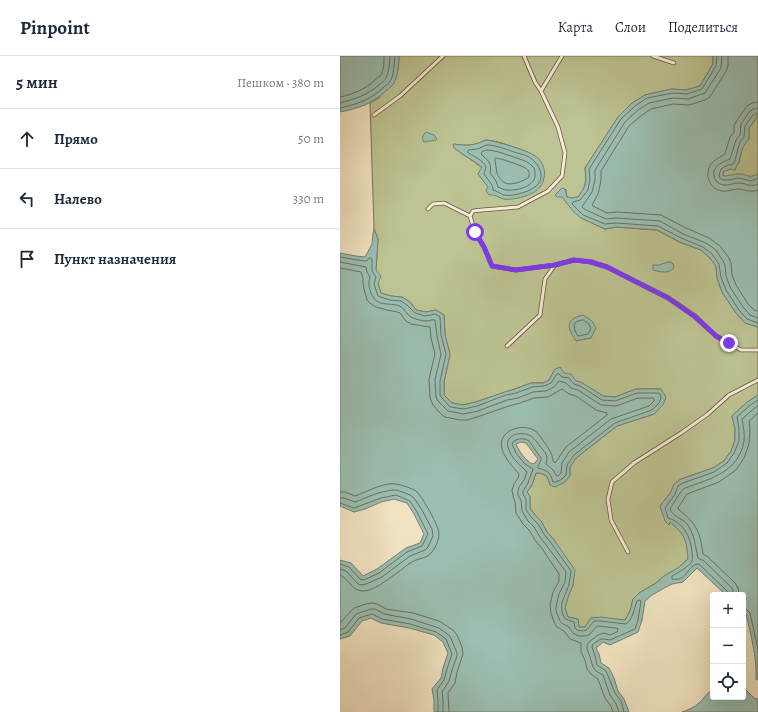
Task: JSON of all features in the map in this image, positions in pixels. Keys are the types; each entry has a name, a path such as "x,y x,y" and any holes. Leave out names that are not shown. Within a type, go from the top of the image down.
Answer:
{"lane":[{"path":"374,115 400,96 443,56"},
{"path":"470,216 473,211 518,207 548,191 562,176 565,152 558,127 535,82 524,56"},
{"path":"541,92 562,56"},
{"path":"653,56 674,64"},
{"path":"428,209 433,204 444,203 470,216 475,232 484,247 492,266 516,270 555,265 574,260 591,262 607,267 668,298 694,316 716,336 741,350 758,350"},
{"path":"507,346 540,315 545,279 555,265"},
{"path":"628,552 612,520 608,499 612,482 634,463 708,414 729,395 758,380"}],"green space":[{"path":"399,56 713,56 713,64 700,86 686,90 672,89 645,95 632,103 618,117 585,168 586,179 584,189 578,197 571,198 567,197 566,189 562,197 581,218 605,229 616,227 657,230 679,242 701,250 716,266 717,278 722,292 736,313 745,323 758,327 758,395 746,403 732,416 735,429 735,440 731,451 724,461 713,468 681,479 674,484 671,492 660,506 669,525 670,522 682,534 686,542 688,559 678,568 639,593 633,599 630,611 625,620 591,618 585,627 579,627 578,619 568,617 565,608 573,585 554,540 530,508 530,497 527,492 532,485 536,473 546,476 550,485 570,476 570,467 576,458 617,426 654,414 661,389 636,389 615,397 603,396 555,369 549,380 543,383 531,383 476,402 463,405 452,403 444,395 444,382 450,354 445,335 444,315 436,310 426,312 416,310 410,302 402,297 381,293 376,270 378,239 374,229 370,103 379,98 398,70","holes":["486,140 503,143 530,153 505,199 493,194 478,174 482,168 454,148 454,144 470,145","577,317 591,338 576,341"]},
{"path":"758,114 758,174 751,177 738,174 723,176 723,172 730,169 735,170 739,163 744,143 749,139 749,128"}],"water":[{"path":"340,56 399,56 398,70 395,80 387,90 371,102 354,109 340,112"},
{"path":"713,56 758,56 758,114 749,128 749,139 742,149 739,163 735,170 730,169 723,172 723,176 742,174 752,176 758,174 758,327 745,323 736,313 722,292 717,278 716,266 701,250 680,242 657,230 616,227 605,229 581,218 573,211 562,197 557,197 555,195 562,188 565,189 567,197 578,197 585,184 585,168 618,117 632,103 645,95 672,89 686,90 700,86 713,64"},
{"path":"426,132 434,135 437,139 424,142 423,137"},
{"path":"486,140 521,149 538,158 543,165 545,176 538,190 523,197 514,199 504,199 489,195 486,191 488,187 478,174 482,167 454,148 453,144 470,145"},
{"path":"374,229 378,239 376,270 381,276 378,284 381,293 402,297 410,302 416,310 426,312 436,310 444,315 445,335 450,354 444,382 444,395 452,403 463,405 531,383 543,383 549,380 555,369 560,367 564,373 571,374 576,381 581,382 603,396 615,397 636,389 661,389 666,397 663,405 654,414 617,426 576,458 570,467 570,476 565,482 555,487 550,485 546,476 536,473 532,485 527,492 530,497 530,508 541,521 547,532 575,570 573,585 565,608 568,617 578,619 579,627 585,627 591,618 601,617 625,620 630,611 633,599 639,593 678,568 688,559 687,547 682,534 670,522 669,525 665,521 660,506 671,492 674,484 681,479 713,468 724,461 731,451 735,440 735,429 732,416 746,403 758,395 758,680 756,679 755,655 746,614 746,592 723,592 697,568 683,582 666,587 645,601 642,620 638,632 610,645 603,642 596,648 601,663 609,668 618,691 624,699 629,712 434,712 432,689 441,678 448,653 443,642 434,635 409,628 381,623 371,618 362,621 350,636 340,639 340,560 351,563 363,576 377,569 406,548 420,543 424,534 407,503 394,499 354,512 340,506 340,253 365,257 372,244","holes":["521,442 526,443 538,459 532,464 527,460 516,444"]},
{"path":"668,262 673,264 674,268 672,270 664,272 653,270 653,265"},
{"path":"583,315 592,321 596,328 591,338 576,341 569,325 573,319"},
{"path":"746,690 754,698 758,699 758,712 682,712 696,706 709,692 710,700 746,700"}],"route":[{"path":"475,232 484,247 492,266 516,270 555,265 574,260 591,262 607,267 668,298 694,316 716,336 729,343"}]}
